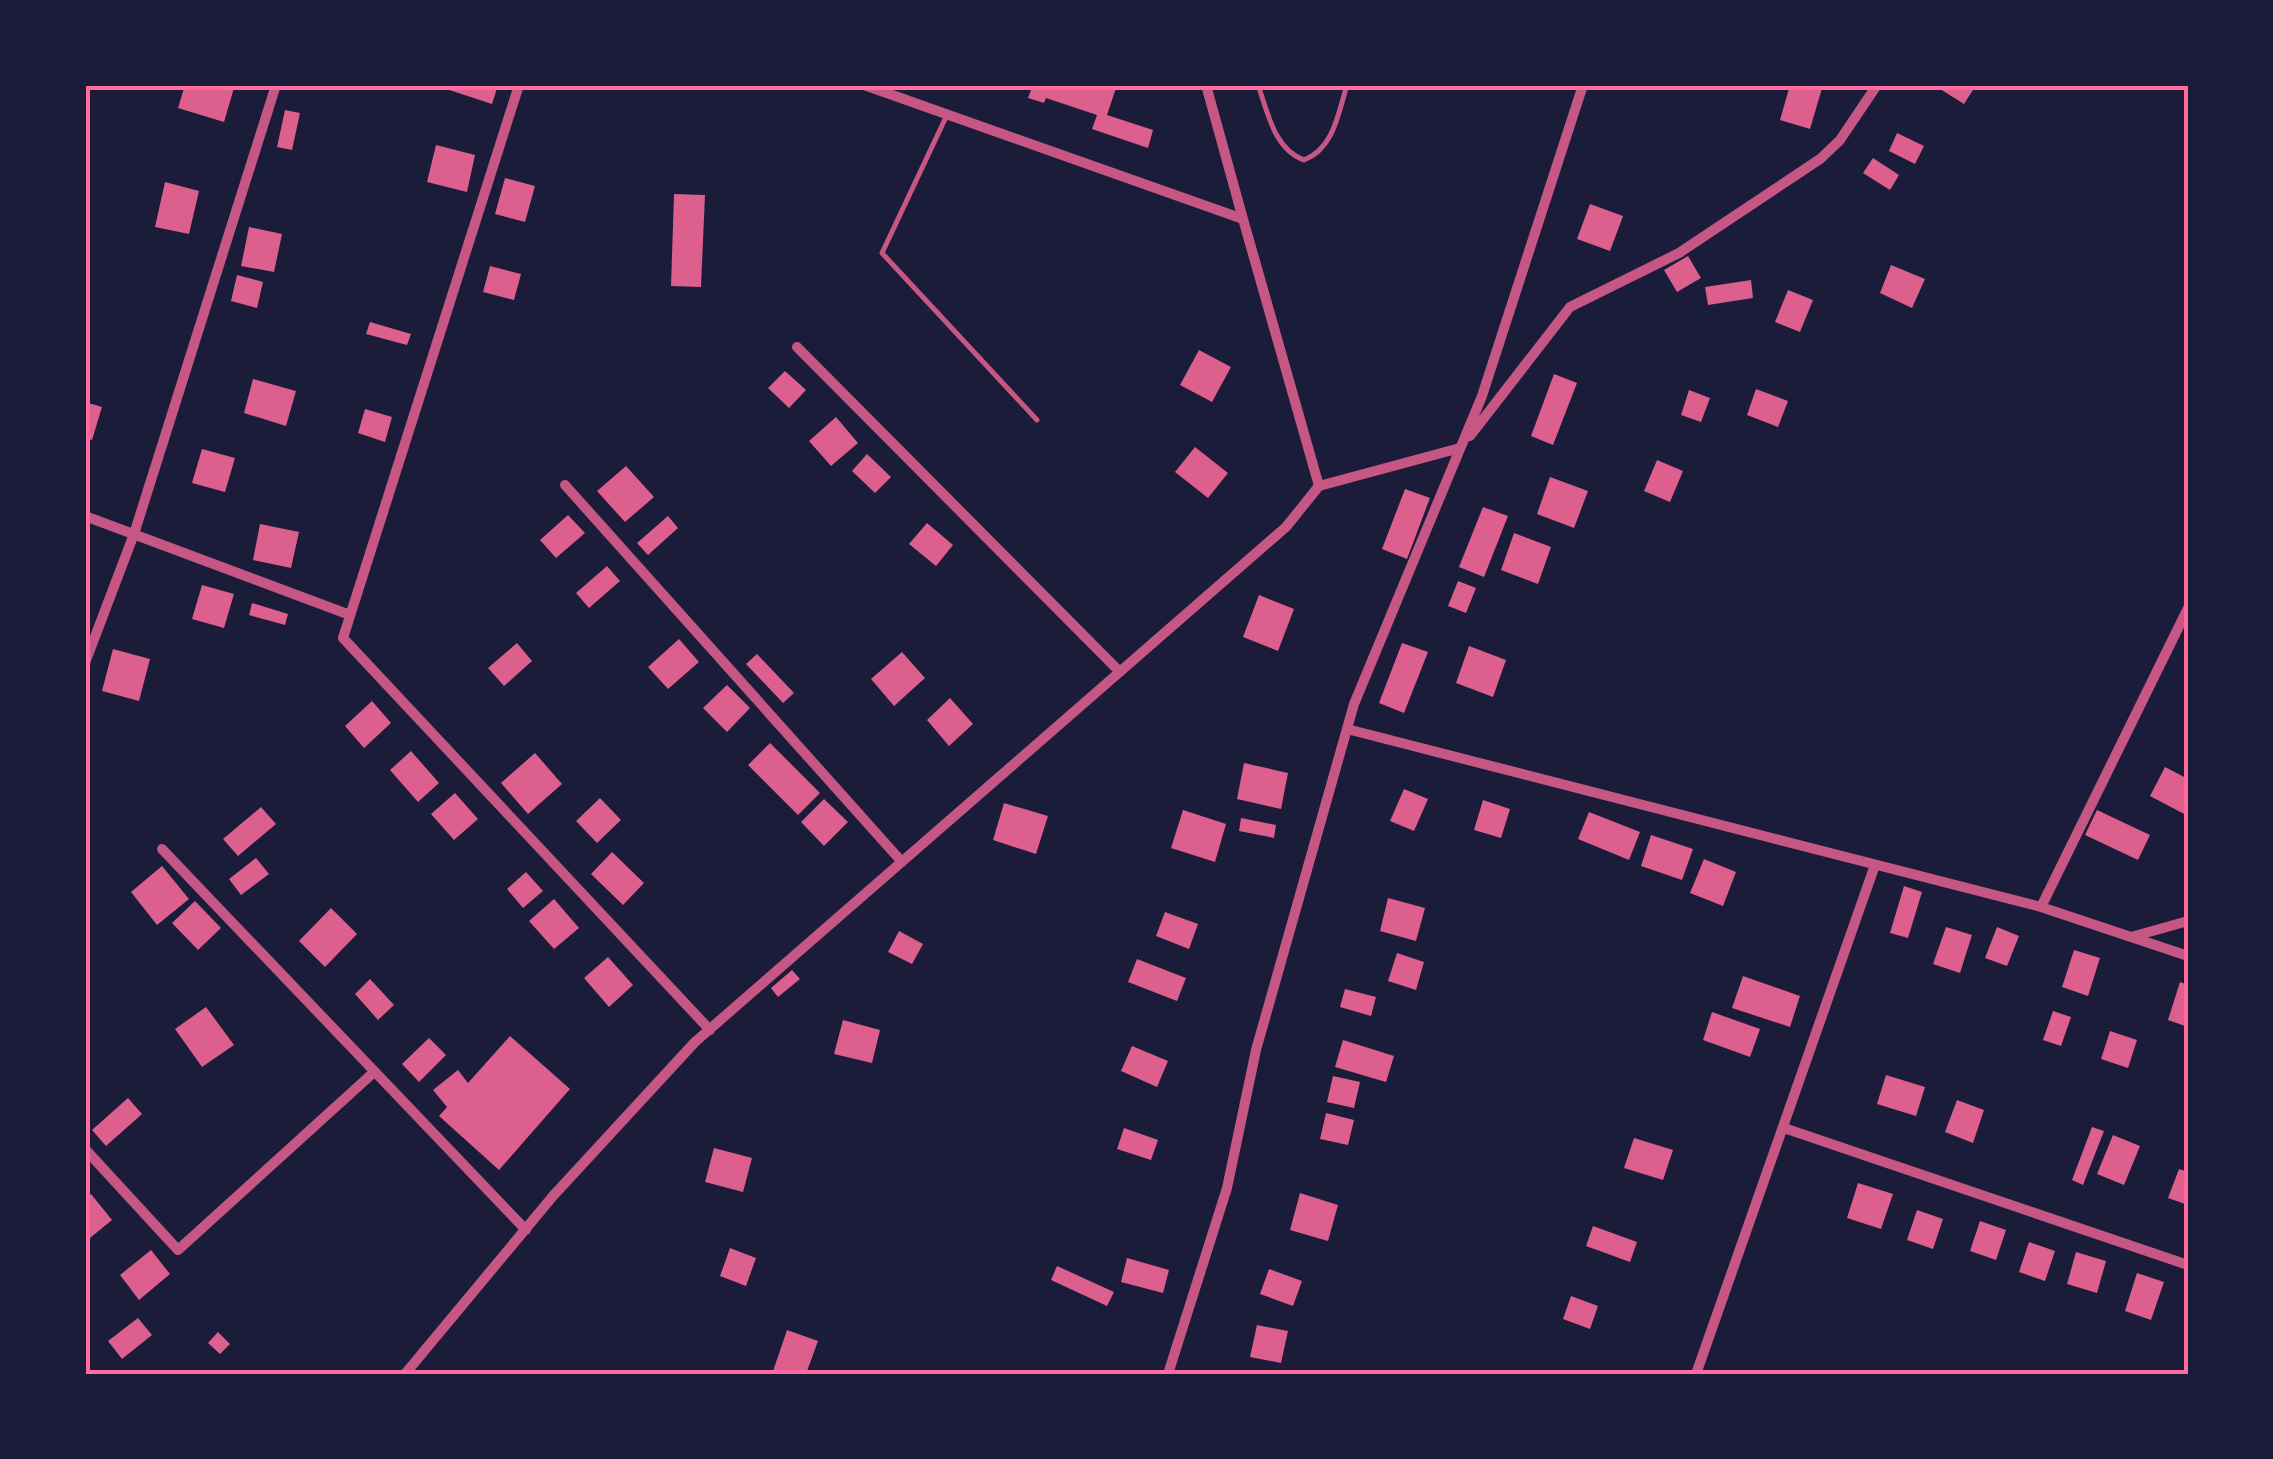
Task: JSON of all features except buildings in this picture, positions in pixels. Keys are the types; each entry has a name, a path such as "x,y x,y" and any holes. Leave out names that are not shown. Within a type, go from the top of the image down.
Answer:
{"street":[{"path":"85,663 134,534 276,85"},
{"path":"519,85 343,638 710,1030"},
{"path":"864,85 1243,218"},
{"path":"1206,85 1319,486"},
{"path":"1168,1374 1227,1188 1256,1050 1347,729 1514,302 1583,85"},
{"path":"405,1374 526,1230 710,1030 1286,527 1319,486 1460,448 1570,307 1679,254 1820,158 1840,140 1875,86"},
{"path":"797,347 1120,672"},
{"path":"565,485 902,862"},
{"path":"85,516 350,615"},
{"path":"2040,907 2188,608"},
{"path":"1347,729 2040,907 2188,956"},
{"path":"162,850 526,1230"},
{"path":"1696,1374 1875,866"},
{"path":"2130,937 2188,921"},
{"path":"85,1149 178,1250 373,1073"},
{"path":"1784,1128 2188,1265"}],"lane":[{"path":"1258,85 1277,137 1289,155 1304,160 1319,154 1330,138 1347,85"},
{"path":"947,114 882,252 1037,420"}]}
